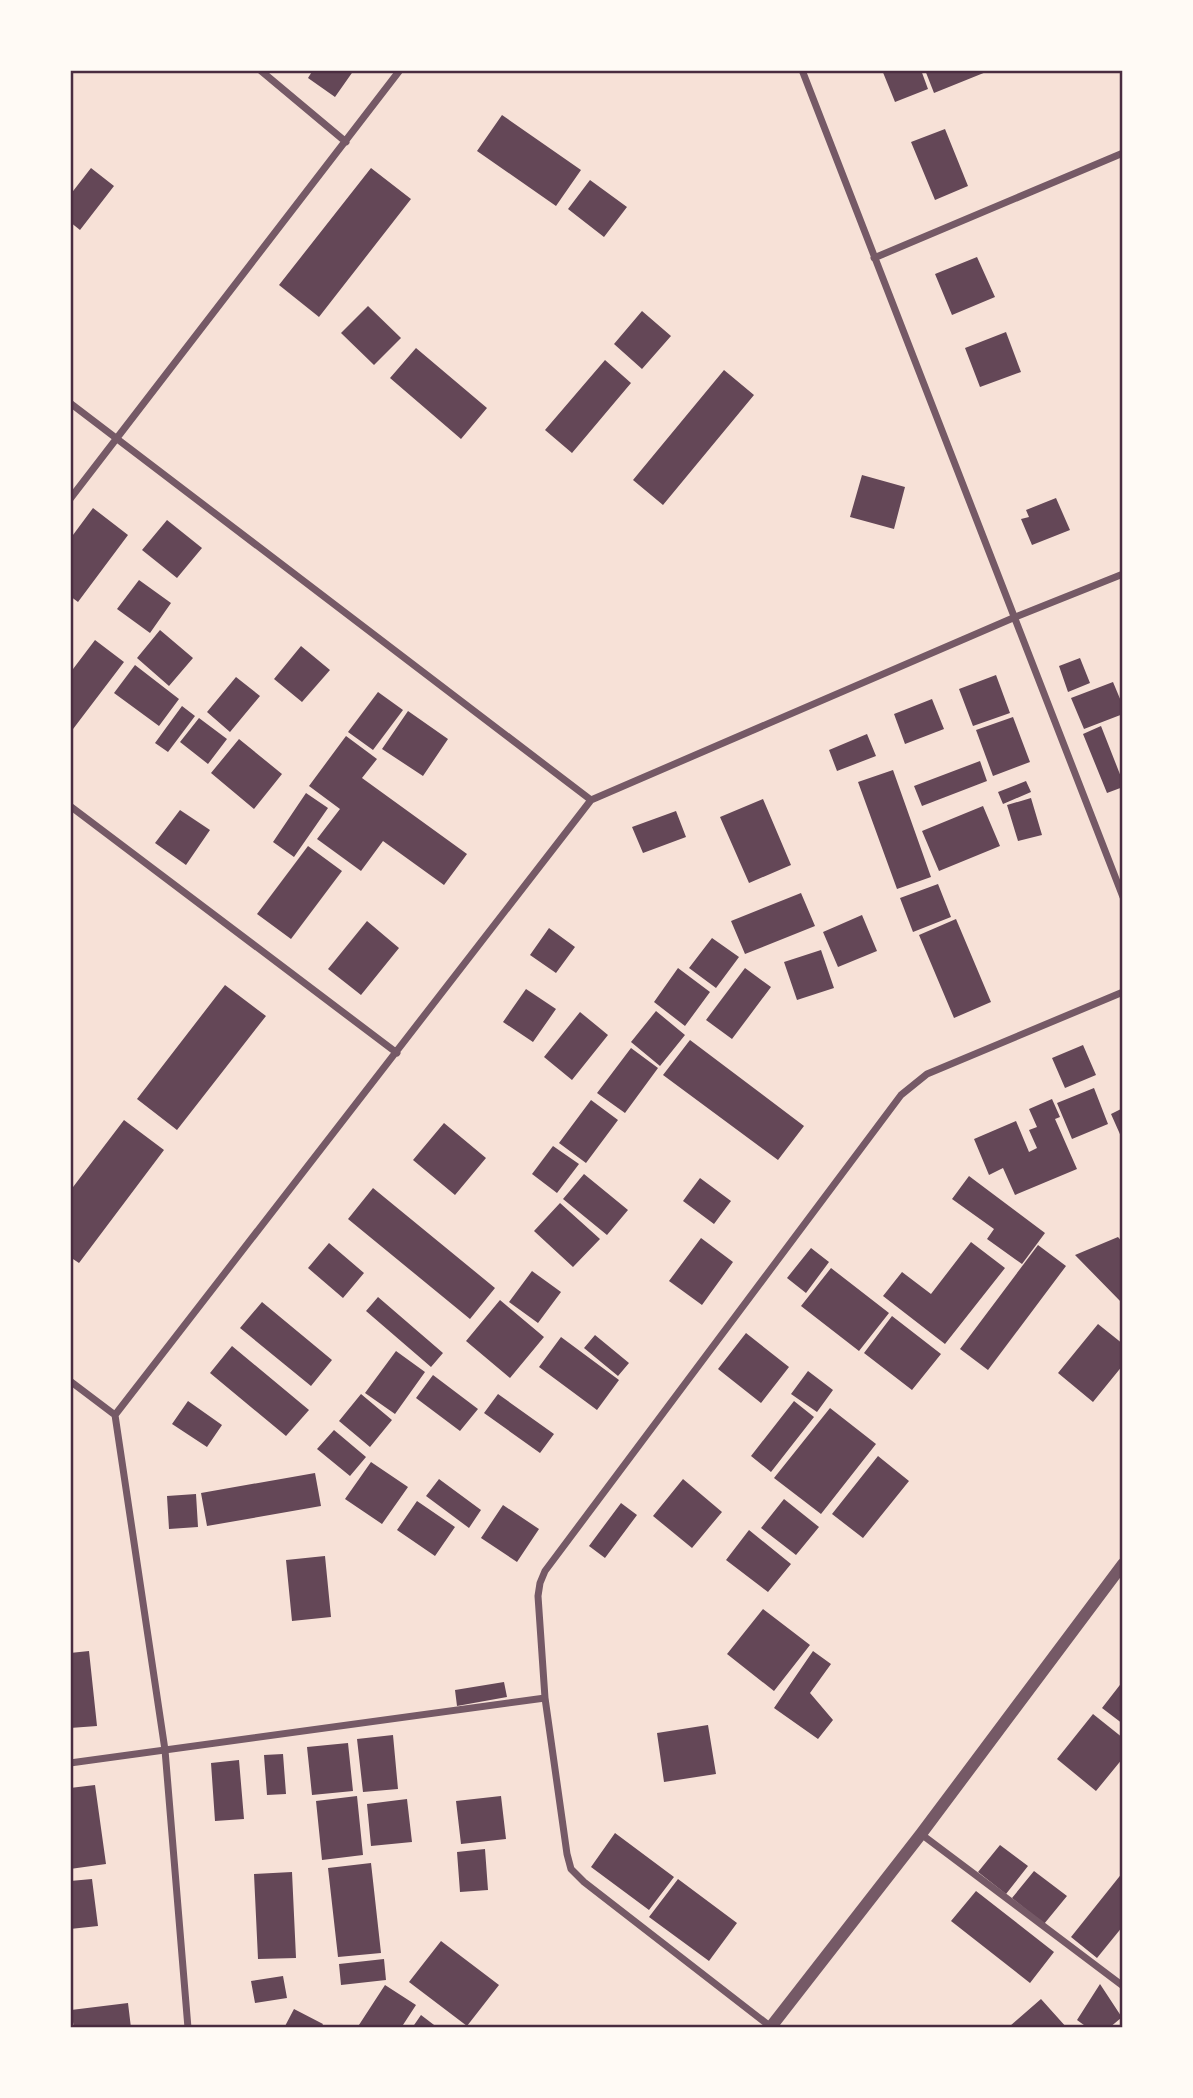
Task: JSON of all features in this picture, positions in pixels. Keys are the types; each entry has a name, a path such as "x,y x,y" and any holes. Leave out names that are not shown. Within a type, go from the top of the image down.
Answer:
{"street":[{"path":"260,70 345,142"},
{"path":"70,499 400,70"},
{"path":"802,70 1123,897"},
{"path":"874,258 1123,153"},
{"path":"70,404 592,800"},
{"path":"115,1415 592,800 1013,618 1123,574"},
{"path":"70,806 397,1053"},
{"path":"1123,992 927,1074 901,1095 545,1572 538,1596 545,1698 567,1854 572,1869 584,1882 771,2028 921,1834 1123,1564"},
{"path":"70,1381 115,1415 165,1750 188,2028"},
{"path":"70,1763 545,1698"},
{"path":"921,1834 1123,1986"}],"building":[{"path":"313,70 354,70 335,97 308,78"},
{"path":"882,70 921,70 928,89 895,102"},
{"path":"925,70 991,70 934,93"},
{"path":"502,115 581,170 556,206 477,151"},
{"path":"945,129 968,186 935,200 911,142"},
{"path":"91,168 114,186 80,230 70,222 70,195"},
{"path":"371,168 411,199 319,317 279,285"},
{"path":"590,180 627,207 604,237 568,209"},
{"path":"977,257 995,297 952,315 935,274"},
{"path":"368,306 401,338 374,365 341,333"},
{"path":"642,311 671,336 642,369 614,344"},
{"path":"1006,332 1021,372 980,387 965,348"},
{"path":"416,348 487,408 461,439 390,378"},
{"path":"605,360 631,383 572,453 545,430"},
{"path":"724,370 754,395 663,505 633,480"},
{"path":"862,475 905,487 894,529 850,517"},
{"path":"1056,498 1070,530 1032,545 1021,519 1029,517 1026,510"},
{"path":"93,508 128,535 78,602 70,596 70,539"},
{"path":"167,520 202,548 177,578 142,550"},
{"path":"139,580 171,603 150,633 117,609"},
{"path":"160,630 193,658 169,686 137,658"},
{"path":"95,640 124,662 70,733 70,673"},
{"path":"301,646 330,670 302,702 274,679"},
{"path":"1080,658 1090,683 1068,692 1059,666"},
{"path":"135,665 179,699 159,726 114,693"},
{"path":"996,675 1010,713 973,726 959,689"},
{"path":"236,677 260,696 230,732 207,712"},
{"path":"1113,682 1123,706 1123,714 1084,729 1071,698"},
{"path":"378,692 403,710 373,750 348,732"},
{"path":"932,699 944,729 905,744 894,714"},
{"path":"182,706 195,716 168,752 155,743"},
{"path":"408,711 448,739 423,776 382,749"},
{"path":"1013,717 1030,762 993,776 976,730"},
{"path":"199,718 227,739 208,764 180,742"},
{"path":"1101,726 1123,782 1123,787 1107,793 1083,734"},
{"path":"867,734 876,756 837,771 829,750"},
{"path":"346,736 377,759 362,778 467,854 444,885 383,841 361,871 317,839 340,809 309,786"},
{"path":"239,739 282,774 254,809 211,773"},
{"path":"980,761 987,781 922,806 914,786"},
{"path":"893,770 931,877 897,889 858,782"},
{"path":"1026,781 1031,792 1003,804 998,792"},
{"path":"306,793 328,808 294,857 273,842"},
{"path":"1031,798 1042,835 1018,841 1007,805"},
{"path":"763,799 791,865 749,883 720,817"},
{"path":"983,806 1000,846 939,871 922,831"},
{"path":"180,810 210,830 186,865 155,843"},
{"path":"676,811 686,837 643,853 632,827"},
{"path":"308,846 342,871 291,939 257,914"},
{"path":"938,884 951,917 913,932 900,898"},
{"path":"801,893 815,926 745,954 731,921"},
{"path":"862,915 877,951 838,967 823,932"},
{"path":"956,919 991,1002 954,1018 919,935"},
{"path":"367,921 399,948 361,995 328,969"},
{"path":"549,928 575,947 556,973 530,955"},
{"path":"712,938 739,957 716,988 689,968"},
{"path":"821,950 834,988 797,1000 784,962"},
{"path":"678,968 710,992 685,1026 654,1002"},
{"path":"745,968 771,987 732,1039 706,1020"},
{"path":"225,985 266,1016 177,1130 137,1099"},
{"path":"526,989 556,1009 533,1042 503,1022"},
{"path":"656,1011 685,1035 660,1066 631,1042"},
{"path":"580,1012 608,1035 572,1080 544,1057"},
{"path":"690,1040 804,1126 778,1160 663,1075"},
{"path":"1083,1045 1096,1075 1065,1088 1052,1058"},
{"path":"631,1048 658,1068 625,1113 597,1093"},
{"path":"1094,1088 1108,1124 1072,1139 1057,1103"},
{"path":"1052,1099 1060,1117 1055,1119 1077,1169 1015,1195 1003,1168 989,1175 974,1139 1016,1121 1029,1152 1037,1148 1029,1130 1037,1127 1029,1109"},
{"path":"591,1100 618,1120 586,1163 559,1143"},
{"path":"1123,1108 1123,1141 1111,1114"},
{"path":"124,1120 164,1150 79,1263 70,1257 70,1191"},
{"path":"444,1123 486,1158 455,1195 413,1160"},
{"path":"553,1146 579,1164 557,1193 532,1174"},
{"path":"584,1174 628,1210 607,1235 563,1199"},
{"path":"969,1176 1045,1233 1022,1264 987,1239 994,1229 952,1199"},
{"path":"700,1178 731,1201 714,1224 683,1201"},
{"path":"373,1188 495,1288 470,1319 348,1219"},
{"path":"560,1203 600,1239 573,1267 534,1231"},
{"path":"1118,1237 1123,1243 1123,1304 1075,1255"},
{"path":"701,1238 733,1262 702,1305 669,1281"},
{"path":"971,1242 1005,1268 945,1344 883,1296 902,1272 931,1294"},
{"path":"329,1243 364,1273 343,1298 308,1268"},
{"path":"1038,1245 1066,1266 988,1370 960,1349"},
{"path":"811,1248 829,1262 806,1293 787,1278"},
{"path":"831,1268 889,1313 859,1351 801,1306"},
{"path":"532,1271 561,1292 538,1323 509,1302"},
{"path":"378,1297 443,1353 431,1367 366,1311"},
{"path":"500,1300 544,1337 510,1378 466,1341"},
{"path":"262,1302 332,1360 311,1386 240,1328"},
{"path":"892,1316 941,1354 912,1390 864,1353"},
{"path":"1098,1324 1123,1344 1123,1365 1093,1402 1058,1373"},
{"path":"746,1333 789,1367 761,1403 718,1369"},
{"path":"595,1335 629,1363 618,1376 584,1348"},
{"path":"561,1337 619,1380 597,1410 539,1367"},
{"path":"232,1346 309,1410 286,1436 210,1373"},
{"path":"396,1351 425,1372 395,1414 365,1393"},
{"path":"808,1371 833,1390 817,1412 791,1394"},
{"path":"433,1375 478,1409 460,1431 416,1398"},
{"path":"361,1394 392,1420 370,1447 339,1421"},
{"path":"498,1394 554,1434 540,1453 484,1413"},
{"path":"188,1401 222,1425 207,1447 172,1424"},
{"path":"794,1401 814,1417 771,1472 751,1456"},
{"path":"830,1408 876,1444 821,1514 774,1478"},
{"path":"334,1430 366,1457 350,1476 317,1449"},
{"path":"878,1456 909,1481 863,1538 832,1514"},
{"path":"371,1462 408,1487 382,1524 345,1499"},
{"path":"315,1473 321,1506 207,1526 201,1493"},
{"path":"439,1479 481,1510 469,1528 426,1496"},
{"path":"683,1479 722,1512 692,1548 653,1516"},
{"path":"196,1494 198,1527 169,1529 167,1496"},
{"path":"784,1499 819,1527 796,1555 761,1528"},
{"path":"417,1501 455,1527 435,1556 397,1530"},
{"path":"621,1503 637,1515 605,1558 589,1546"},
{"path":"503,1505 539,1529 517,1562 481,1538"},
{"path":"749,1530 791,1564 768,1592 726,1560"},
{"path":"325,1556 331,1617 292,1621 286,1560"},
{"path":"763,1609 810,1645 774,1691 727,1654"},
{"path":"89,1651 97,1726 70,1728 70,1653"},
{"path":"813,1651 831,1664 810,1693 833,1720 818,1739 774,1708"},
{"path":"1123,1681 1123,1724 1102,1708"},
{"path":"504,1682 507,1697 457,1706 455,1690"},
{"path":"1093,1714 1123,1738 1123,1758 1096,1791 1057,1759"},
{"path":"708,1725 716,1774 664,1782 657,1733"},
{"path":"393,1735 398,1789 363,1792 357,1739"},
{"path":"348,1743 353,1791 312,1795 307,1747"},
{"path":"283,1754 286,1794 267,1795 264,1755"},
{"path":"239,1760 244,1819 215,1821 211,1763"},
{"path":"95,1785 106,1864 70,1869 70,1788"},
{"path":"357,1796 363,1855 322,1860 316,1801"},
{"path":"501,1796 506,1839 461,1844 456,1801"},
{"path":"407,1799 412,1842 371,1846 367,1804"},
{"path":"615,1833 674,1877 649,1910 591,1867"},
{"path":"1000,1845 1028,1866 1006,1894 978,1872"},
{"path":"485,1849 488,1890 460,1892 457,1852"},
{"path":"371,1863 381,1953 338,1957 328,1868"},
{"path":"1034,1871 1067,1896 1044,1924 1012,1898"},
{"path":"292,1872 296,1958 258,1959 254,1874"},
{"path":"1123,1872 1123,1926 1097,1958 1071,1937"},
{"path":"92,1879 98,1926 70,1929 70,1881"},
{"path":"678,1879 737,1923 709,1961 649,1917"},
{"path":"976,1891 1054,1952 1030,1983 951,1921"},
{"path":"441,1941 499,1985 467,2026 409,1982"},
{"path":"384,1959 386,1980 341,1985 339,1964"},
{"path":"283,1976 287,1998 255,2003 251,1981"},
{"path":"1100,1984 1123,2019 1109,2028 1088,2028 1077,2020"},
{"path":"385,1985 416,2005 401,2028 357,2028"},
{"path":"1041,1999 1067,2028 1010,2026"},
{"path":"128,2003 131,2028 74,2028 71,2010"},
{"path":"294,2009 323,2024 321,2028 284,2028"},
{"path":"421,2015 438,2028 412,2028"}]}
